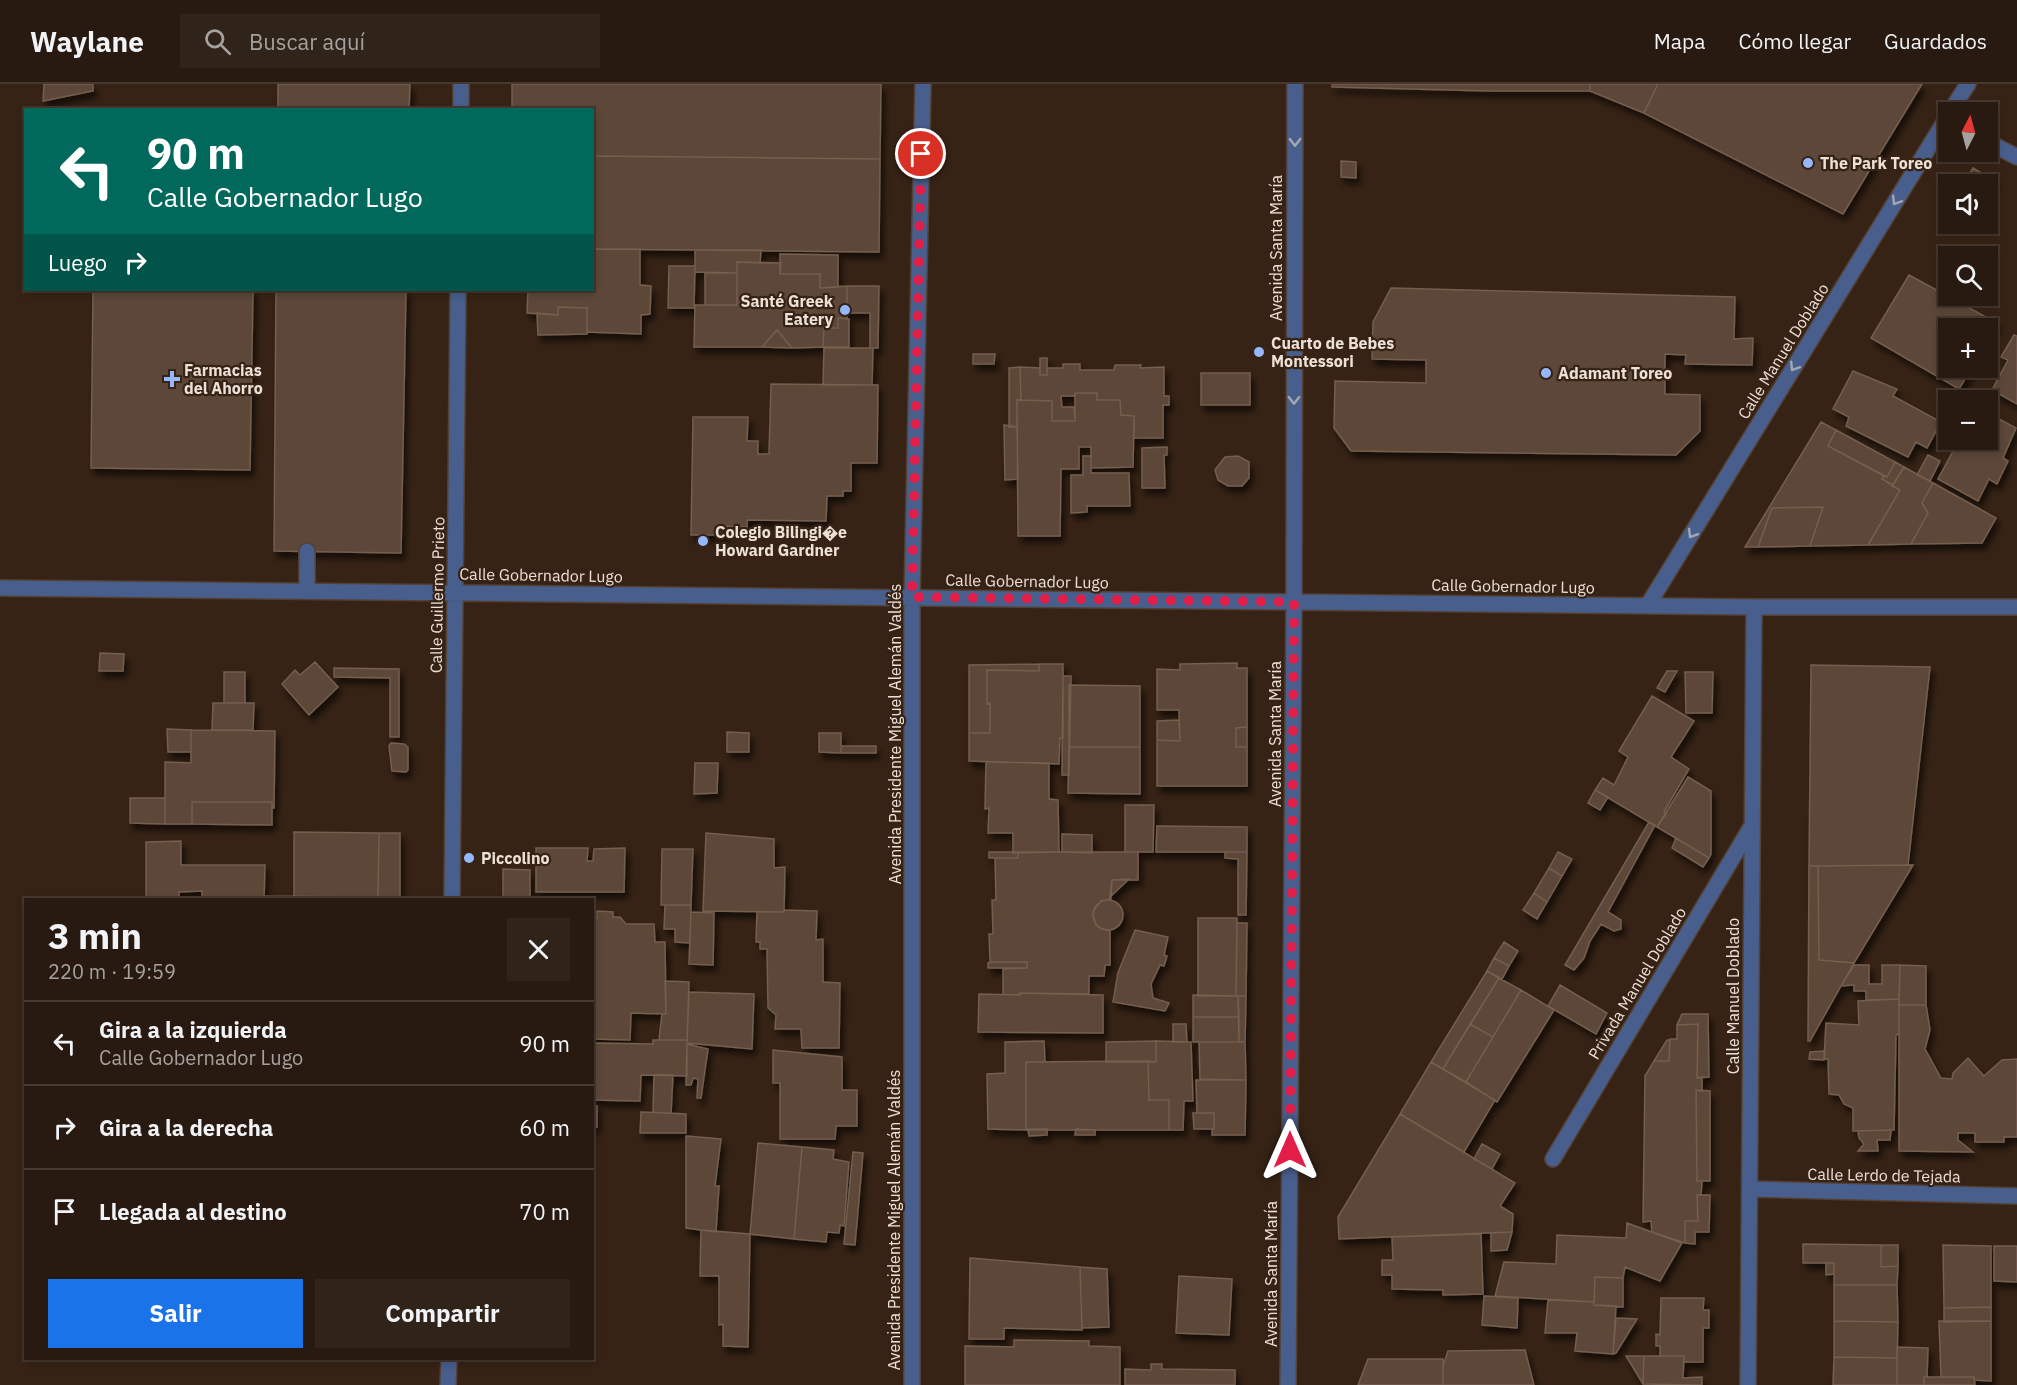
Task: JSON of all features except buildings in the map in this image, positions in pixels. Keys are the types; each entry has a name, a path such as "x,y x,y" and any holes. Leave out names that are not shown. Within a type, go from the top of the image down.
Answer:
{"street":[{"path":"460,108 461,84"},
{"name":"Avenida Presidente Miguel Alemán Valdés","path":"912,1385 912,597 923,84"},
{"name":"Avenida Santa María","path":"1288,1385 1295,84"},
{"name":"Calle Manuel Doblado","path":"1957,102 1968,84"},
{"name":"Calle Manuel Doblado","path":"1648,605 1938,133"},
{"path":"1998,147 2017,157"},
{"name":"Calle Guillermo Prieto","path":"452,898 459,291"},
{"path":"307,551 307,591"},
{"name":"Calle Gobernador Lugo","path":"0,588 1754,607 2017,607"},
{"name":"Calle Manuel Doblado","path":"1748,1385 1754,607"},
{"name":"Privada Manuel Doblado","path":"1553,1160 1752,825"},
{"name":"Calle Lerdo de Tejada","path":"1751,1189 2017,1196"},
{"path":"448,1385 449,1360"}],"place":[{"name":"The Park Toreo","path":"1808,163"},
{"name":"Santé Greek Eatery","path":"845,310"},
{"name":"Cuarto de Bebes Montessori","path":"1259,352"},
{"name":"Adamant Toreo","path":"1546,373"},
{"name":"Farmacias del Ahorro","path":"172,379"},
{"name":"Colegio Bilingi�e Howard Gardner","path":"703,541"},
{"name":"Piccolino","path":"469,858"}],"route":[{"path":"921,154 912,597 1294,602 1290,1150"}]}
